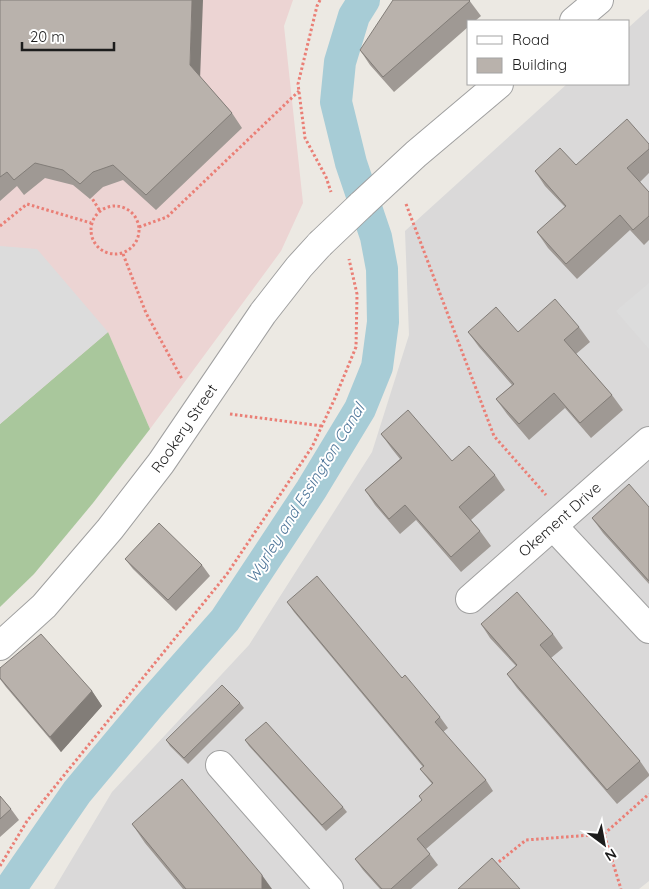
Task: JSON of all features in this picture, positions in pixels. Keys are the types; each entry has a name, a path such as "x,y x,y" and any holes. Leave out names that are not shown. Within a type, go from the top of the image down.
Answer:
{"street":[{"path":"575,20 599,0"},
{"name":"Rookery Street","path":"0,646 44,606 88,556 161,463 263,313 289,279 320,244 416,154 498,85"},
{"name":"Okement Drive","path":"470,599 649,441"},
{"path":"559,521 649,629"},
{"path":"220,765 329,889"}],"path":[{"path":"320,0 298,84 305,138 326,177 332,196"},
{"path":"139,227 167,217 299,91"},
{"path":"394,175 494,436 559,521"},
{"path":"88,191 100,210"},
{"path":"0,226 27,204 92,223"},
{"path":"116,206 131,212 139,227 139,236 136,244 130,250 115,255 101,250 95,245 90,230 100,210 116,206"},
{"path":"0,866 27,821 227,574 312,447 336,398 356,347 358,294 347,252"},
{"path":"122,254 146,313 198,410 322,426"},
{"path":"489,870 526,840 604,834 649,794"},
{"path":"604,834 621,889"}],"shaded area":[{"path":"0,0 293,0 284,26 303,203 281,251 150,429 108,333 0,424"},
{"path":"649,9 649,881 639,889 54,889 112,792 249,645 372,452 409,335 405,231 566,85 629,85 629,27"},
{"path":"0,246 37,249 108,332 0,424"},
{"path":"649,283 649,349 616,311"}],"green space":[{"path":"108,332 150,429 93,503 34,574 0,607 0,424"}],"building":[{"path":"0,0 192,0 190,65 232,113 146,195 113,165 93,172 80,184 63,170 35,163 14,180 7,172 0,177"},
{"path":"393,0 470,1 383,77 360,50"},
{"path":"627,119 649,144 649,149 627,168 649,192 649,216 633,230 620,215 566,264 537,232 566,206 535,171 560,148 576,165"},
{"path":"555,299 579,327 564,340 612,395 580,423 554,393 519,424 496,399 514,384 468,332 496,307 518,332"},
{"path":"408,410 452,461 469,446 495,475 459,507 480,531 451,557 405,505 389,519 365,490 402,458 381,434"},
{"path":"629,484 649,507 649,581 592,518"},
{"path":"159,523 202,565 168,600 125,559"},
{"path":"317,576 402,678 405,675 440,717 435,722 486,780 417,839 430,854 391,889 382,889 355,859 422,800 419,796 433,783 420,769 424,766 287,602"},
{"path":"517,592 553,634 540,645 640,761 607,790 507,674 517,665 481,624"},
{"path":"41,634 92,691 50,737 0,678 0,668"},
{"path":"222,685 240,703 184,758 166,740"},
{"path":"266,722 343,807 322,825 245,740"},
{"path":"182,779 262,875 262,889 186,889 132,824"},
{"path":"0,796 11,809 0,819"},
{"path":"492,858 520,889 458,889"}],"waterway":[{"name":"Wyrley and Essington Canal","path":"10,889 77,792 149,706 225,620 311,490 360,409 377,367 383,322 382,269 376,237 351,163 336,102 340,62 354,16 364,0"}]}
